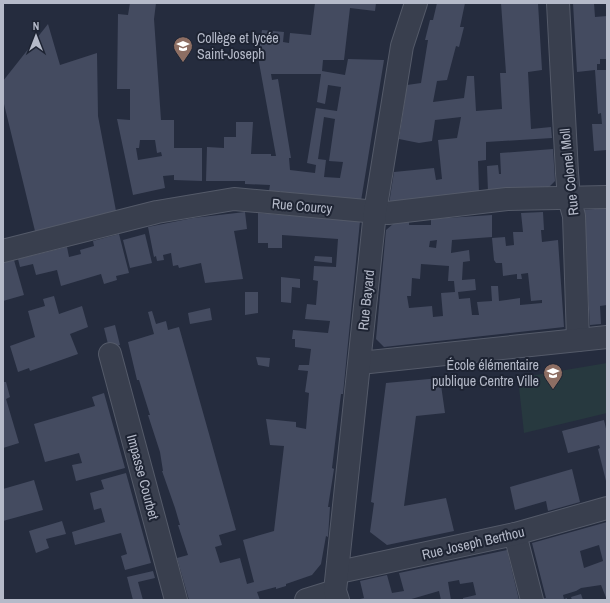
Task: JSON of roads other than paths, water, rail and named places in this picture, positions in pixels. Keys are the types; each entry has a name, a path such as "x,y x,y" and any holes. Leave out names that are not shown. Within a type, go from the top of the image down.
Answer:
{"street":[{"name":"Rue Bayard","path":"337,588 375,212 402,46 416,3"},
{"name":"Rue Colonel Moll","path":"558,3 570,198 574,216 578,340"},
{"name":"Rue Courcy","path":"3,251 157,212 234,199 388,213 507,198 607,197"},
{"path":"360,363 607,337"},
{"name":"Impasse Courbet","path":"110,354 176,600"},
{"name":"Rue Joseph Berthou","path":"306,600 337,588 515,534 607,508"},
{"path":"515,534 532,600"}],"place":[{"name":"Collège et lycée Saint-Joseph","path":"183,63"},
{"name":"École élémentaire publique Centre Ville","path":"553,390"}]}
